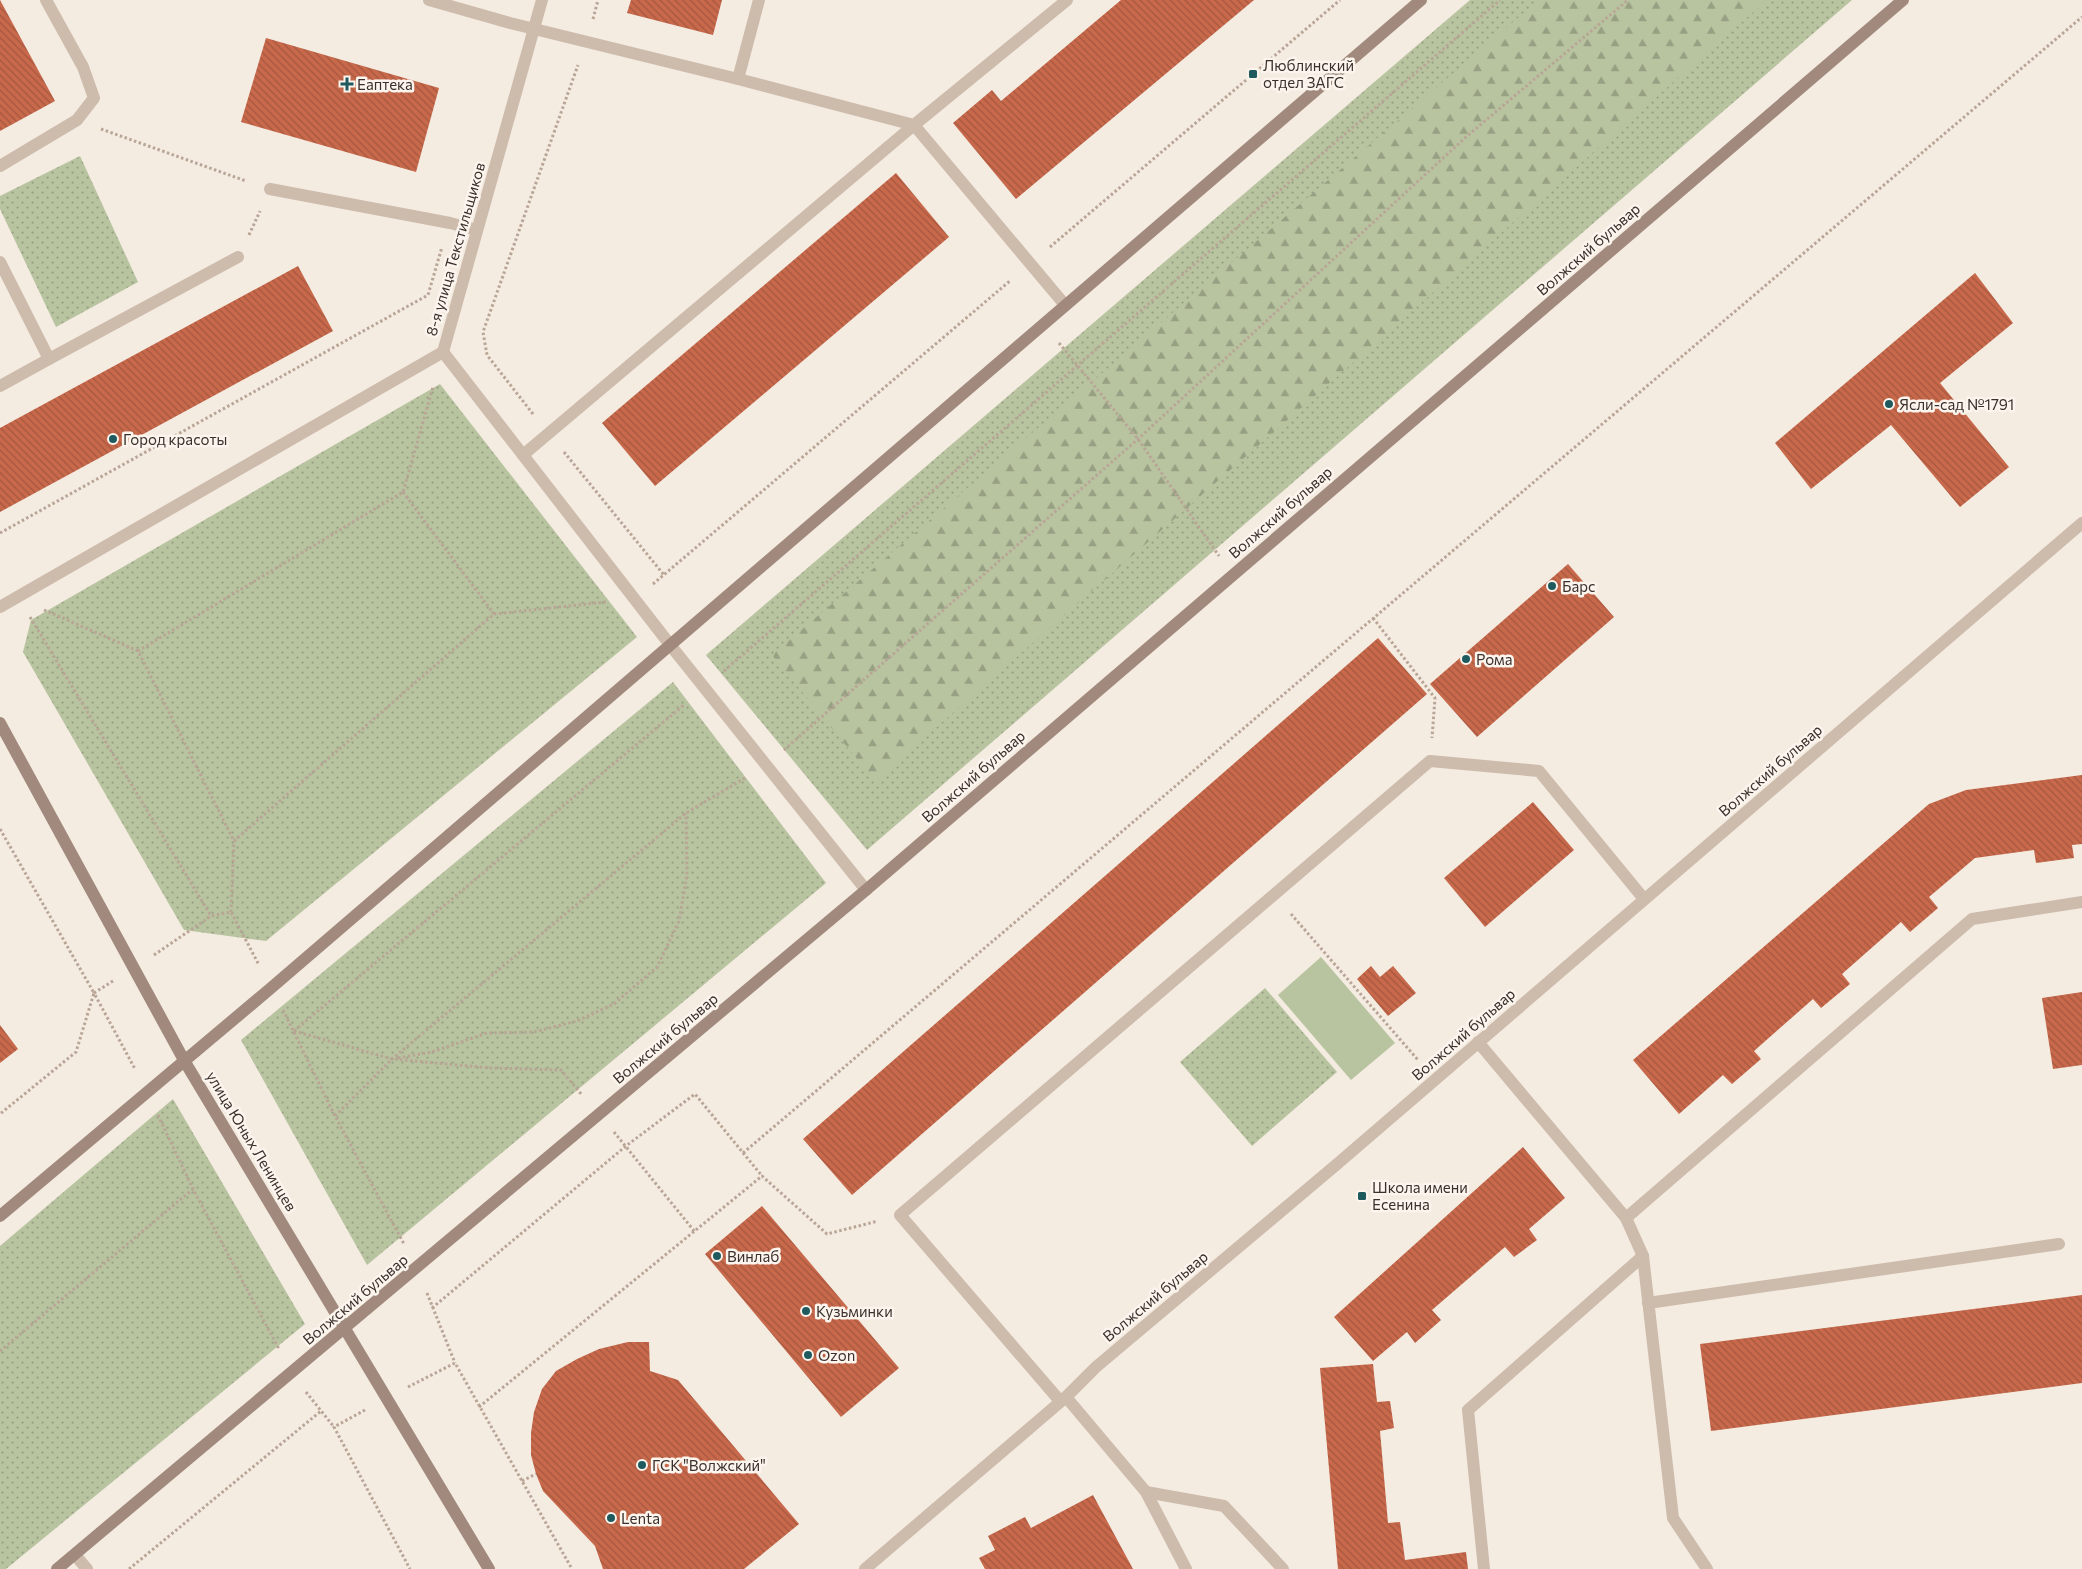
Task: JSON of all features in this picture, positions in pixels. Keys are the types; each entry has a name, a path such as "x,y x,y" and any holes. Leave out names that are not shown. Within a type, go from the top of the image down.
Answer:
{"main road":[{"path":"0,1216 185,1062 1421,0"},
{"name":"Волжский бульвар","path":"58,1569 866,890 1903,0"},
{"name":"улица Юных Ленинцев","path":"0,723 185,1062 489,1569"}],"street":[{"path":"0,166 77,120 94,98 83,67 46,0"},
{"path":"429,0 510,23 534,27 914,125 1066,305"},
{"name":"8-я улица Текстильщиков","path":"542,0 443,352 671,646 866,890"},
{"path":"738,79 759,0"},
{"path":"523,455 914,125 1067,0"},
{"path":"270,189 450,223 477,230"},
{"path":"0,386 238,257"},
{"path":"0,262 49,358"},
{"path":"0,607 443,352"},
{"name":"Волжский бульвар","path":"865,1569 1063,1399 1096,1367 1435,1079 2082,523"},
{"path":"1186,1569 1146,1492 900,1215 1430,761 1539,771 1644,899"},
{"path":"1626,1218 1972,919 2082,902"},
{"path":"1478,1042 1626,1218 1643,1256 1674,1518 1707,1569"},
{"path":"1648,1303 2059,1244"},
{"path":"1484,1569 1468,1410 1643,1256"},
{"path":"1146,1492 1224,1506 1283,1569"},
{"path":"75,1555 87,1569"}],"path":[{"path":"598,0 587,41 483,332 487,355 664,575"},
{"path":"234,841 494,614 635,600 1340,0"},
{"path":"695,1232 626,1146 561,1070 491,1068 392,1059 294,1031 705,687 1500,0"},
{"path":"335,1116 392,1059 686,813 766,766 1138,439 1466,137 1628,0"},
{"path":"744,1153 2082,17"},
{"path":"77,120 270,189 238,257"},
{"path":"430,304 428,295 450,223"},
{"path":"0,533 428,295"},
{"path":"1044,324 1138,439 1232,575"},
{"path":"138,651 404,492 443,352"},
{"path":"404,492 494,614"},
{"path":"17,598 138,651 234,841 231,912"},
{"path":"17,598 212,916"},
{"path":"1373,618 1435,698 1430,761"},
{"path":"392,1059 432,1052 487,1033 534,1032 577,1021 614,1004 657,967 679,921 687,875 686,813"},
{"path":"0,829 94,993 76,1052 0,1114"},
{"path":"1273,894 1435,1079"},
{"path":"432,1308 626,1146 695,1094 762,1176 827,1234 900,1215"},
{"path":"479,1407 762,1176"},
{"path":"0,1350 193,1189"},
{"path":"129,1569 321,1410"},
{"path":"522,1481 536,1474"}],"green space":[{"path":"1470,0 1852,0 867,850 706,655"},
{"path":"1539,0 1767,0 875,781 772,655"},
{"path":"80,156 138,282 56,327 0,209 0,196"},
{"path":"440,384 637,637 266,941 184,930 23,652 31,620"},
{"path":"673,682 826,883 367,1265 241,1040"},
{"path":"1321,957 1395,1043 1351,1080 1278,995"},
{"path":"1265,988 1337,1072 1252,1146 1180,1062"},
{"path":"173,1099 305,1324 6,1569 0,1569 0,1246"}],"building":[{"path":"0,0 55,101 0,131"},
{"path":"631,0 722,0 713,35 627,13"},
{"path":"1121,0 1254,0 1016,199 953,123 992,90 1001,101"},
{"path":"266,38 439,88 416,172 241,122"},
{"path":"896,173 949,237 655,486 602,423"},
{"path":"298,266 333,331 0,512 0,428"},
{"name":"Ясли-сад №1791","path":"1975,273 2013,323 1940,383 2009,467 1960,507 1891,425 1811,489 1775,443"},
{"path":"1568,564 1614,617 1477,737 1430,684"},
{"path":"1378,638 1427,694 852,1195 803,1139"},
{"path":"2082,775 2082,844 2072,845 2074,858 2036,863 2034,850 1975,858 1929,897 1938,908 1910,932 1901,922 1842,974 1850,984 1821,1008 1813,999 1754,1051 1761,1059 1732,1084 1723,1075 1679,1114 1633,1060 1929,804 1966,790"},
{"path":"1533,802 1574,850 1485,927 1444,878"},
{"path":"1371,966 1380,977 1393,966 1416,993 1388,1016 1357,979"},
{"path":"2082,992 2082,1065 2053,1069 2042,998"},
{"path":"0,1025 18,1049 0,1063"},
{"path":"1523,1147 1565,1198 1529,1229 1537,1240 1514,1257 1505,1247 1432,1310 1441,1320 1415,1343 1407,1332 1373,1361 1334,1317"},
{"path":"762,1206 899,1368 841,1417 705,1254"},
{"path":"2082,1295 2082,1383 1711,1431 1700,1344"},
{"name":"ГСК \"Волжский\"","path":"628,1342 649,1342 650,1371 678,1380 799,1524 744,1569 603,1569 595,1546 543,1491 531,1455 531,1433 534,1412 542,1389 556,1371 577,1359 599,1349"},
{"path":"1373,1364 1377,1402 1390,1401 1394,1428 1380,1431 1388,1523 1400,1522 1405,1560 1466,1552 1468,1569 1338,1569 1320,1368"},
{"path":"1093,1495 1133,1569 985,1569 979,1558 995,1550 988,1536 1025,1517 1031,1528"}],"place":[{"name":"Люблинский отдел ЗАГС","path":"1253,74"},
{"name":"Еаптека","path":"347,84"},
{"name":"Ясли-сад №1791","path":"1889,404"},
{"name":"Город красоты","path":"113,439"},
{"name":"Барс","path":"1552,586"},
{"name":"Рома","path":"1466,659"},
{"name":"Школа имени Есенина","path":"1362,1196"},
{"name":"Винлаб","path":"717,1256"},
{"name":"Кузьминки","path":"806,1311"},
{"name":"Ozon","path":"808,1355"},
{"name":"ГСК \"Волжский\"","path":"642,1465"},
{"name":"Lenta","path":"611,1518"}]}
